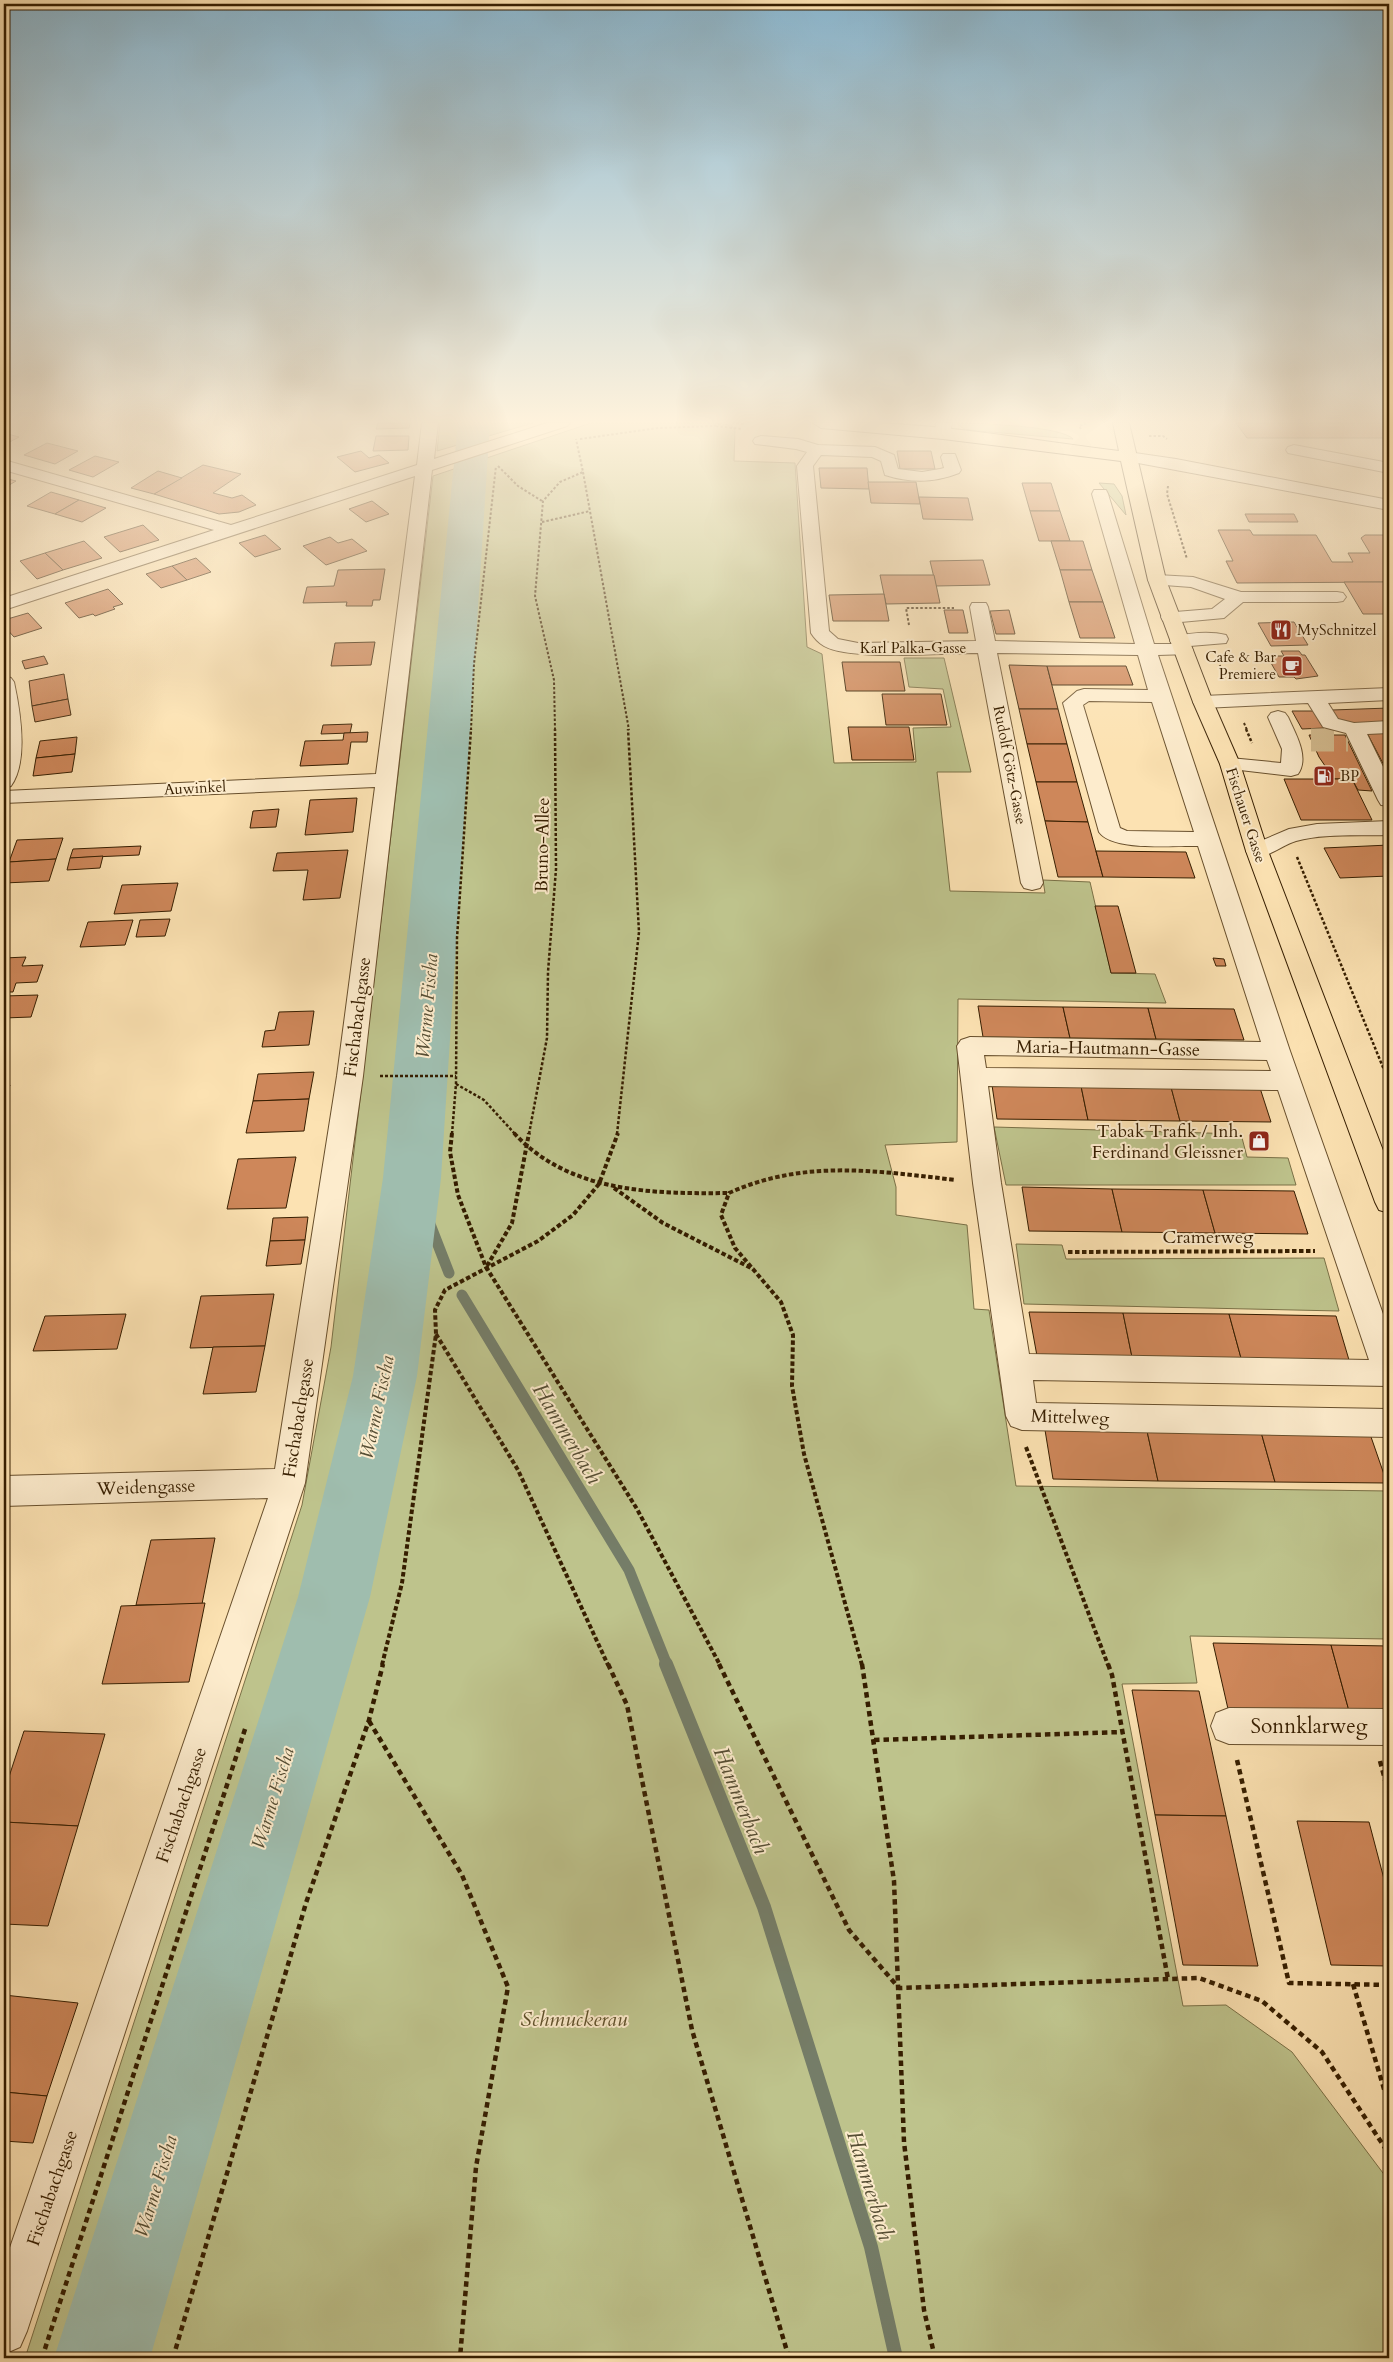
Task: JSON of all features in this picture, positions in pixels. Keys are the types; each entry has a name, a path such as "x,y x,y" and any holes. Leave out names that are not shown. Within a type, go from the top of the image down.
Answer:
{"main road":[{"name":"Fischauer Gasse","path":"1146,533 1157,580 1170,617 1203,702 1230,764 1257,850 1389,1202"}],"street":[{"path":"4,604 221,533"},
{"name":"Fischabachgasse","path":"4,2331 289,1483 350,1076 416,533"},
{"name":"Karl Palka-Gasse","path":"811,533 820,633 832,644 858,649 988,647 1144,650 1219,639"},
{"path":"1016,1367 1389,1373 1277,1050 1144,650 1111,533"},
{"path":"1157,580 1193,582 1239,596 1338,597"},
{"path":"1170,617 1217,614 1239,596"},
{"name":"Rudolf Götz-Gasse","path":"979,608 1032,883"},
{"path":"4,682 11,711 11,757 4,782"},
{"path":"1203,702 1389,694"},
{"path":"1160,696 1084,695 1073,704 1110,832 1123,838 1207,839"},
{"path":"1315,698 1330,722 1354,737 1389,800"},
{"path":"1230,764 1291,770 1292,749 1278,717"},
{"path":"1354,737 1389,727"},
{"path":"1288,740 1311,740"},
{"name":"Auwinkel","path":"4,797 387,780"},
{"path":"1257,850 1289,836 1317,831 1389,828"},
{"name":"Maria-Hautmann-Gasse","path":"1016,1367 987,1183 970,1046 1277,1050"},
{"name":"Maria-Hautmann-Gasse","path":"974,1077 1288,1081"},
{"name":"Mittelweg","path":"1016,1367 1022,1416 1389,1423"},
{"name":"Weidengasse","path":"4,1491 289,1483"},
{"name":"Sonnklarweg","path":"1229,1726 1389,1727"}],"path":[{"path":"488,533 474,664 467,813 457,938 456,1084 450,1152 458,1194 486,1267 637,1509 729,1682 848,1930 899,1988"},
{"name":"Bruno-Allee","path":"486,1267 512,1223 547,1038 548,972 556,869 554,680 535,596 541,533"},
{"path":"173,2358 306,1903 369,1720 402,1583 436,1334 435,1310 445,1290 538,1241 573,1215 599,1184 618,1132 639,932 629,733 594,533"},
{"path":"900,625 910,625 906,608 979,608"},
{"path":"394,1076 456,1076"},
{"path":"456,1084 478,1096 528,1146 559,1168 581,1179 613,1188 666,1194 729,1194 756,1181 798,1172 850,1169 987,1183"},
{"path":"613,1188 628,1201 672,1228 757,1271"},
{"path":"729,1194 721,1215 735,1248 757,1271 781,1302 793,1335 792,1386 804,1454 862,1664 894,1880 904,2142 924,2310 935,2358"},
{"name":"Cramerweg","path":"1068,1252 1347,1251"},
{"path":"436,1334 518,1470 626,1705 692,2030 789,2358"},
{"path":"1022,1416 1026,1447 1112,1675 1168,1979"},
{"path":"369,1720 462,1875 508,1987 476,2167 460,2358"},
{"path":"1229,1726 1289,1984 1389,1985"},
{"path":"873,1740 1123,1732"},
{"path":"899,1988 1199,1978 1262,2001 1322,2052 1389,2154"},
{"path":"1353,1984 1389,2106"}],"green space":[{"name":"Schmuckerau","path":"426,533 800,533 807,647 822,654 834,763 916,762 913,728 951,727 943,689 909,687 904,658 944,658 971,772 937,772 950,891 1045,893 1043,880 1090,882 1111,973 1155,974 1166,1003 958,999 957,1142 885,1145 896,1187 896,1215 967,1225 974,1309 989,1310 1016,1486 1389,1491 1389,1639 1190,1636 1197,1683 1122,1684 1183,2006 1226,2005 1292,2052 1389,2181 1389,2358 25,2358 302,1505 331,1347"},
{"path":"994,1127 1241,1134 1247,1157 1288,1158 1296,1185 1006,1185"},
{"path":"1016,1244 1062,1245 1066,1259 1324,1258 1339,1311 1024,1304"}],"building":[{"path":"116,533 152,533 159,540 120,552 104,537"},
{"path":"1037,533 1067,533 1070,541 1039,541"},
{"path":"1220,533 1316,535 1332,562 1353,562 1348,553 1370,553 1361,538 1365,535 1389,535 1389,582 1237,583 1226,561 1233,561"},
{"path":"265,535 281,549 255,557 239,543"},
{"path":"330,537 338,543 352,539 367,551 326,565 303,546"},
{"path":"84,541 102,558 63,570 45,553"},
{"path":"1051,541 1083,541 1092,570 1060,570"},
{"path":"45,553 63,570 37,579 20,561"},
{"path":"196,558 211,572 187,580 172,566"},
{"path":"983,560 990,585 936,586 930,561"},
{"path":"172,566 187,580 161,588 146,574"},
{"path":"385,569 380,600 373,600 372,606 346,606 347,602 303,603 307,587 334,586 338,570"},
{"path":"1060,570 1092,570 1103,602 1069,602"},
{"path":"880,575 934,575 940,603 886,604"},
{"path":"1344,582 1389,582 1389,614 1363,614"},
{"path":"108,589 123,604 95,616 93,614 79,618 65,603"},
{"path":"884,594 889,621 833,621 829,595"},
{"path":"1069,602 1103,602 1115,638 1080,638"},
{"path":"944,610 963,610 968,633 949,633"},
{"path":"1009,610 1015,634 996,634 990,611"},
{"path":"28,613 42,628 14,637 4,626 4,620"},
{"name":"MySchnitzel","path":"1294,622 1308,645 1271,646 1258,623"},
{"path":"375,642 371,665 331,666 335,643"},
{"name":"Cafe & Bar Premiere","path":"1281,651 1299,651 1302,655 1305,655 1318,676 1296,679 1294,677 1279,677 1267,656 1284,656"},
{"path":"44,656 48,664 25,669 22,661"},
{"path":"842,662 900,662 905,691 846,691"},
{"path":"1009,665 1047,666 1058,709 1019,709"},
{"path":"1047,666 1126,666 1133,685 1052,685"},
{"path":"64,674 68,699 32,706 29,681"},
{"path":"882,694 941,694 947,725 886,725"},
{"path":"68,699 71,715 35,722 32,706"},
{"path":"1389,708 1389,722 1350,724 1338,719 1332,710"},
{"path":"1019,709 1058,709 1067,744 1027,744"},
{"path":"1292,711 1314,711 1324,728 1302,729"},
{"path":"352,724 350,733 321,734 323,725"},
{"path":"848,727 909,727 914,760 852,760"},
{"path":"1366,731 1389,732 1389,775"},
{"path":"368,732 367,742 351,742 348,764 300,766 305,741 343,740 344,733"},
{"path":"1309,735 1345,735 1372,791 1358,790 1352,779 1334,779 1319,757"},
{"path":"77,737 75,754 36,758 40,741"},
{"path":"1027,744 1067,744 1077,782 1036,782"},
{"path":"75,754 72,772 33,776 36,758"},
{"path":"1284,779 1352,779 1372,820 1301,820"},
{"path":"1036,782 1077,782 1088,822 1045,821"},
{"path":"357,798 353,832 305,835 310,800"},
{"path":"279,809 276,827 250,828 253,811"},
{"path":"1045,821 1088,822 1103,877 1058,877"},
{"path":"63,838 56,859 9,862 17,840"},
{"path":"1389,845 1389,876 1340,878 1324,848"},
{"path":"141,846 139,855 70,858 73,849"},
{"path":"348,850 340,898 303,900 308,870 273,871 277,853"},
{"path":"1096,851 1186,852 1195,878 1103,877"},
{"path":"103,856 100,868 67,870 70,858"},
{"path":"56,859 49,881 4,883 9,862"},
{"path":"178,883 171,911 114,914 122,885"},
{"path":"1095,906 1118,906 1136,973 1111,973"},
{"path":"170,919 165,936 136,937 140,920"},
{"path":"133,920 125,945 80,947 88,922"},
{"path":"26,957 22,966 43,965 37,982 16,983 13,992 4,992 4,958"},
{"path":"1213,958 1224,959 1226,966 1216,966"},
{"path":"38,995 31,1017 4,1018 4,996"},
{"path":"978,1006 1063,1007 1070,1038 983,1037"},
{"path":"1063,1007 1148,1008 1156,1039 1070,1038"},
{"path":"1148,1008 1234,1009 1244,1040 1156,1039"},
{"path":"314,1011 309,1045 262,1047 265,1031 275,1030 279,1012"},
{"path":"314,1072 309,1099 253,1101 258,1074"},
{"path":"4,1085 10,1085 4,1103"},
{"path":"992,1085 1081,1086 1088,1120 997,1119"},
{"path":"1081,1086 1171,1087 1180,1121 1088,1120"},
{"path":"1171,1087 1260,1088 1271,1122 1180,1121"},
{"path":"309,1099 304,1131 246,1133 253,1101"},
{"path":"296,1157 286,1208 227,1209 238,1159"},
{"path":"1022,1187 1112,1189 1122,1232 1029,1231"},
{"path":"1112,1189 1203,1190 1215,1233 1122,1232"},
{"path":"1203,1190 1294,1191 1308,1234 1215,1233"},
{"path":"308,1217 305,1240 270,1241 273,1218"},
{"path":"305,1240 301,1264 266,1266 270,1241"},
{"path":"274,1294 265,1346 190,1348 201,1296"},
{"path":"1029,1312 1123,1313 1132,1357 1037,1356"},
{"path":"1123,1313 1229,1314 1241,1358 1132,1357"},
{"path":"126,1314 117,1349 33,1351 45,1316"},
{"path":"1229,1314 1336,1316 1349,1360 1241,1358"},
{"path":"265,1346 256,1392 203,1394 213,1347"},
{"path":"1045,1430 1147,1431 1158,1481 1053,1479"},
{"path":"1147,1431 1261,1432 1275,1482 1158,1481"},
{"path":"1261,1432 1370,1434 1387,1483 1275,1482"},
{"path":"215,1538 202,1604 136,1605 151,1540"},
{"path":"205,1603 189,1682 102,1684 121,1606"},
{"path":"1213,1643 1331,1645 1349,1711 1228,1709"},
{"path":"1331,1645 1389,1646 1389,1712 1349,1711"},
{"path":"1132,1690 1199,1691 1226,1816 1155,1815"},
{"path":"24,1731 105,1734 78,1826 4,1822 4,1792"},
{"path":"1155,1815 1226,1816 1258,1966 1183,1965"},
{"path":"1297,1821 1369,1822 1389,1898 1389,1966 1331,1965"},
{"path":"4,1822 78,1826 48,1926 4,1924"},
{"path":"4,1995 78,2003 47,2096 4,2092"},
{"path":"4,2092 47,2096 33,2143 4,2141"}],"waterway":[{"name":"Warme Fischa","path":"102,2358 334,1597 385,1376 412,1178 465,533"},
{"name":"Hammerbach","path":"412,1178 449,1273"},
{"name":"Hammerbach","path":"462,1295 629,1570 667,1665"},
{"name":"Hammerbach","path":"666,1664 764,1907 871,2247 896,2358"}],"tunnel":[{"path":"1311,740 1348,740"}],"place":[{"name":"MySchnitzel","path":"1281,630"},
{"name":"Cafe & Bar Premiere","path":"1292,666"},
{"name":"BP","path":"1324,776"},
{"name":"Tabak Trafik / Inh. Ferdinand Gleissner","path":"1259,1141"}]}
